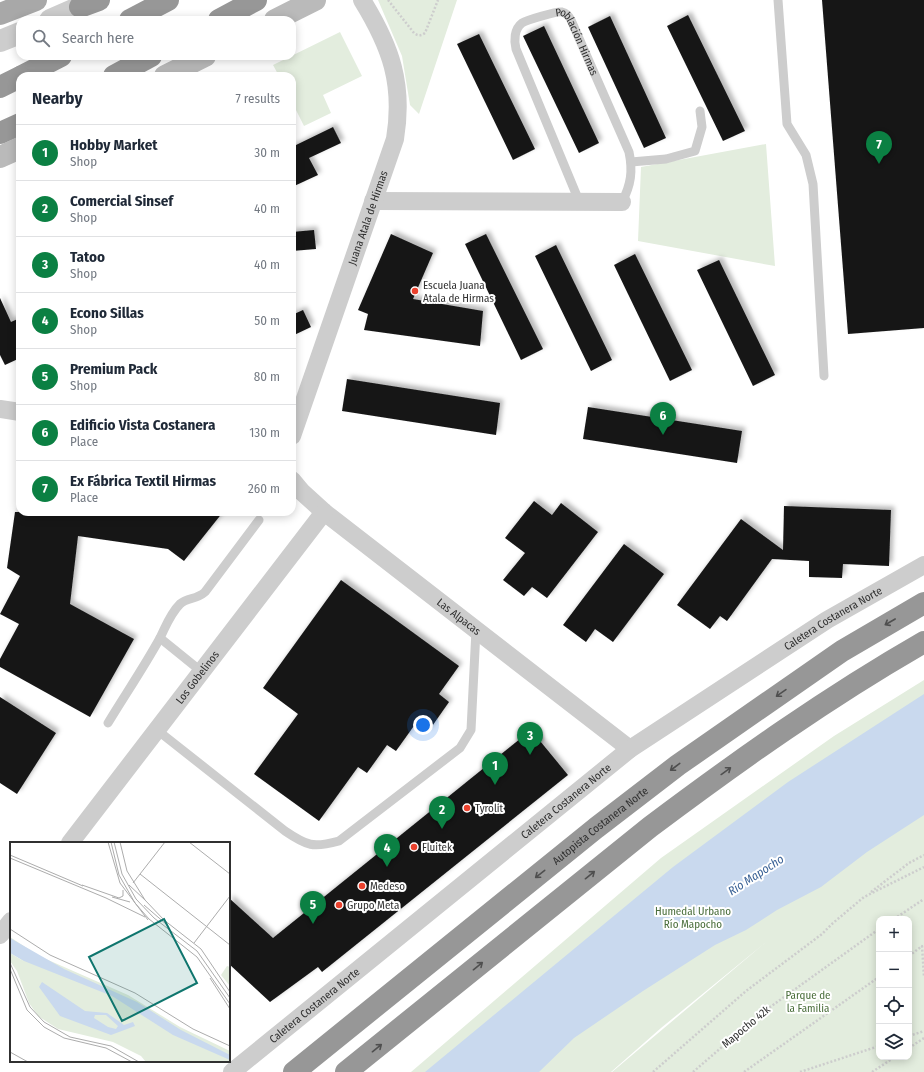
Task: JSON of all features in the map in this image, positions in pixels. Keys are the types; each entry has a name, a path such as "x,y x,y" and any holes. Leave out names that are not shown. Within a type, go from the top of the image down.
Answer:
{"highway":[{"path":"138,16 168,0"},
{"path":"226,16 256,0"},
{"path":"31,72 54,60"},
{"path":"121,72 144,60"},
{"path":"0,87 16,79"},
{"path":"0,133 16,126"},
{"name":"Autopista Costanera Norte","path":"294,1072 596,828 678,765 842,650 924,603"},
{"path":"346,1072 644,832 700,790 798,721 880,668 924,642"}],"main road":[{"path":"7,8 36,0"},
{"path":"283,16 315,0"},
{"path":"173,72 197,60"},
{"path":"0,157 16,150"}],"street":[{"name":"Juana Atala de Hirmas","path":"296,424 395,139 398,107 394,70 389,52 380,31 362,0"},
{"path":"59,16 90,2"},
{"path":"0,41 16,35"},
{"name":"Población Hirmas","path":"373,201 622,202"},
{"path":"0,409 16,411"},
{"name":"Las Alpacas","path":"296,485 324,512 630,749"},
{"name":"Los Gobelinos","path":"71,842 324,512"},
{"name":"Caletera Costanera Norte","path":"232,1072 630,749 827,620 924,565"},
{"path":"0,935 10,922"}],"lane":[{"path":"778,0 788,124 806,155 814,184 824,376"},
{"name":"Población Hirmas","path":"580,201 514,42 515,35 522,24 556,12 565,13 569,16 626,146 631,162 630,183 622,202"},
{"path":"631,162 666,159 695,151 702,127 700,111"},
{"path":"108,723 160,638 170,617 181,603 190,598 198,598 205,592 259,520"},
{"path":"157,730 285,831 302,842 322,846 339,841 460,748 471,730 476,630"},
{"path":"160,638 202,672"}],"path":[{"path":"388,0 414,33 421,36 425,33 438,0"},
{"path":"653,1072 746,991 822,934 838,918 864,897 909,864 924,855"},
{"path":"864,897 924,867"},
{"path":"898,916 924,899"},
{"name":"Mapocho 42k","path":"693,1072 760,1015 876,931"},
{"path":"912,954 923,945"},
{"path":"923,945 924,977"},
{"path":"744,1072 876,979"},
{"path":"912,1035 924,1031"},
{"path":"912,1046 924,1038"},
{"path":"800,1072 876,1047"},
{"path":"872,1072 890,1060"}],"green space":[{"path":"378,0 457,0 419,114 410,105 402,56"},
{"path":"340,32 362,76 323,95 331,113 304,126 296,110 296,72 277,72 273,65 283,60 296,60 296,54"},
{"path":"766,144 775,266 638,241 641,167"},
{"name":"Humedal Urbano Río Mapocho","path":"924,680 924,1072 612,1072 766,942 661,1028 611,1072 411,1072 661,858 834,736"}],"water":[{"name":"Humedal Urbano Río Mapocho","path":"924,694 924,815 867,852 821,887 777,910 746,930 715,945 643,991 574,1038 539,1072 425,1072 673,867 788,782"}],"building":[{"path":"822,0 924,0 924,328 848,334"},
{"path":"688,15 745,131 723,141 667,26"},
{"path":"610,16 666,138 644,148 588,27"},
{"path":"544,26 599,143 579,153 523,36"},
{"path":"479,34 535,149 513,160 457,44"},
{"path":"333,127 341,143 309,158 318,175 296,185 296,145"},
{"path":"314,230 316,249 296,251 296,232"},
{"path":"391,234 433,253 413,299 483,311 480,346 364,330 368,314 358,310"},
{"path":"486,234 543,349 521,360 465,244"},
{"path":"556,245 612,360 591,371 535,256"},
{"path":"635,254 692,370 670,381 614,265"},
{"path":"719,260 775,375 753,386 697,270"},
{"path":"0,298 11,322 16,320 16,360 5,365 0,355"},
{"path":"303,310 311,327 296,334 296,313"},
{"path":"347,379 500,403 496,435 342,411"},
{"path":"588,407 742,431 737,463 583,439"},
{"path":"534,501 552,515 561,503 598,532 547,598 532,587 524,596 503,580 525,553 505,538"},
{"path":"784,506 891,510 889,566 843,564 842,578 809,577 809,561 772,559 727,621 720,616 710,629 677,605 741,519 783,550"},
{"path":"15,512 16,516 220,516 184,561 168,549 78,536 70,604 134,639 90,717 0,667 0,659 19,624 0,614 20,576 7,568"},
{"path":"624,544 664,574 613,642 595,629 586,642 563,625"},
{"path":"341,580 459,666 439,694 449,702 428,732 416,723 396,751 387,745 367,773 358,767 319,821 254,774 298,714 263,688"},
{"path":"0,697 56,733 17,794 0,783"},
{"path":"531,730 568,775 322,972 318,967 270,1002 230,965 230,899 273,938"}],"place":[{"name":"Ex Fábrica Textil Hirmas","path":"879,164"},
{"name":"Escuela Juana Atala de Hirmas","path":"415,291"},
{"name":"Edificio Vista Costanera","path":"663,435"},
{"name":"Tatoo","path":"530,755"},
{"name":"Hobby Market","path":"495,785"},
{"name":"Tyrolit","path":"467,808"},
{"name":"Comercial Sinsef","path":"442,829"},
{"name":"Fluitek","path":"414,847"},
{"name":"Econo Sillas","path":"387,867"},
{"name":"Medeso","path":"362,886"},
{"name":"Grupo Meta","path":"339,905"},
{"name":"Premium Pack","path":"313,924"}],"water label":[{"name":"Río Mapocho","path":"756,875"}],"park label":[{"name":"Parque de la Familia","path":"808,1001"}]}
